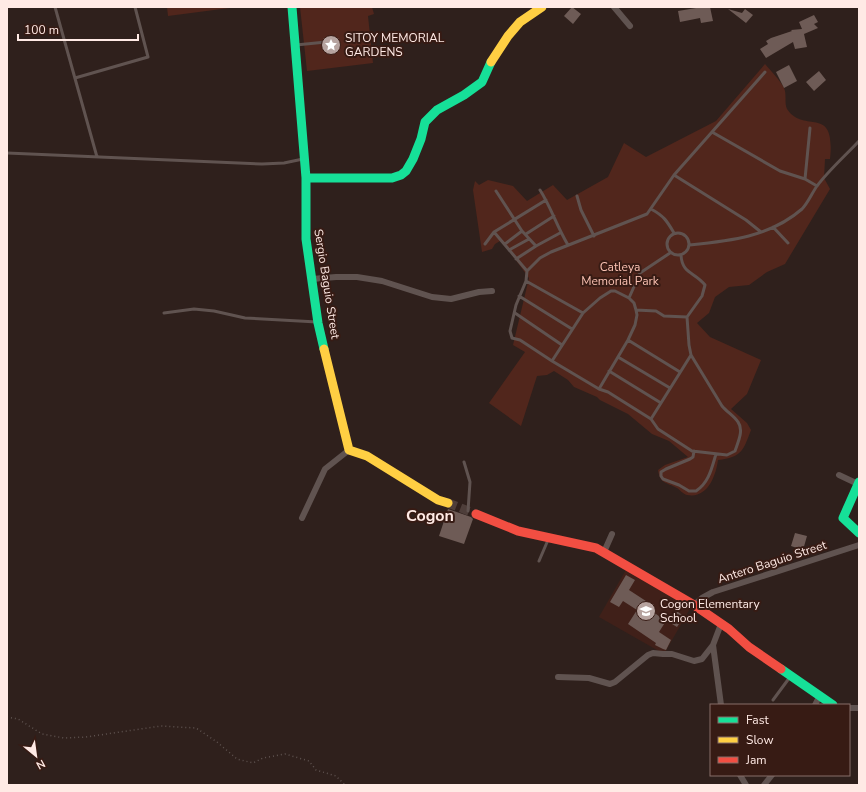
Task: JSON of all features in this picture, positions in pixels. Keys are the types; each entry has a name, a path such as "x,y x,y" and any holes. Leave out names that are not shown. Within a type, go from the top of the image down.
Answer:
{"street":[{"name":"Sergio Baguio Street","path":"292,7 305,158 306,239 318,323 349,450"},
{"path":"306,178 392,178 401,175 406,171 413,159 421,139 425,122 437,110 464,95 482,82 493,58 508,36 520,22 542,7"},
{"path":"614,7 630,26"},
{"path":"312,279 357,277 382,281 432,297 451,299 479,292 492,291"},
{"path":"302,518 325,469 349,450 367,456 438,500 448,503"},
{"path":"838,475 858,483 843,518 859,533"},
{"path":"472,513 518,531 596,548 604,552 694,605 721,624 749,647 820,695 831,704"},
{"path":"604,552 612,534"},
{"name":"Antero Baguio Street","path":"694,605 702,598 714,592 859,545"},
{"path":"558,677 589,678 610,684 615,682 653,653 674,654 694,661 702,659 713,645 721,624"},
{"path":"713,645 721,704"},
{"path":"816,704 820,695"},
{"path":"741,776 746,785"},
{"path":"764,785 771,776"}],"lane":[{"path":"55,7 97,157"},
{"path":"75,78 148,57 135,7"},
{"path":"296,45 336,41"},
{"path":"681,255 682,263 687,271 702,281 705,285 702,296 687,317 689,345 692,355 722,406 738,422 741,429 735,451 728,455 692,451 658,429 651,419 608,392 599,389 520,340 512,338 510,331 519,296 526,281 527,271 545,255 643,217 651,209 674,175 765,72"},
{"path":"805,179 810,128"},
{"path":"712,132 780,171 805,179 817,186"},
{"path":"689,245 734,240 762,232 789,219 803,208 817,186 859,141"},
{"path":"7,153 273,164 284,164 305,158"},
{"path":"674,175 746,220 762,232"},
{"path":"540,190 554,216 560,233 568,245"},
{"path":"496,191 522,231 536,246"},
{"path":"578,196 581,210 594,236"},
{"path":"485,244 494,232 546,200"},
{"path":"651,209 661,214 674,233"},
{"path":"526,234 554,216"},
{"path":"773,227 788,243"},
{"path":"505,244 522,231"},
{"path":"494,232 505,244 516,260 527,271"},
{"path":"516,260 536,246 560,233"},
{"path":"674,233 679,233 685,235 688,239 689,245 688,249 681,255 675,255 667,248 667,242 669,237 674,233"},
{"path":"509,250 529,239"},
{"path":"629,298 640,273 670,252"},
{"path":"526,281 583,313"},
{"path":"552,361 583,313 605,294 615,291 629,298 634,303 636,310 637,315 635,325 628,340 599,389"},
{"path":"519,296 572,329"},
{"path":"164,313 194,309 214,311 245,318 318,323"},
{"path":"636,310 656,311 664,316 687,317"},
{"path":"515,313 562,345"},
{"path":"628,340 680,372"},
{"path":"651,419 692,355"},
{"path":"618,357 670,388"},
{"path":"609,371 661,403"},
{"path":"694,451 690,459 661,472 662,479 679,485 689,491 696,491 705,482 711,471 716,454"},
{"path":"464,462 470,482 472,513"},
{"path":"539,561 549,538"},
{"path":"773,700 791,675"}],"path":[{"path":"7,717 18,719 42,734 64,738 86,737 161,726 196,728 217,742 237,759 253,763 263,758 285,754 309,761 316,770 336,776 345,785"}],"shaded area":[{"name":"Cogon Elementary School","path":"627,568 692,605 664,654 599,617"}],"green space":[{"path":"167,7 237,7 168,16"},
{"path":"300,7 372,7 374,14 368,16 373,63 307,71"},
{"name":"Catleya Memorial Park","path":"765,64 783,85 787,109 794,116 802,120 824,125 828,131 831,142 830,159 825,159 824,178 830,189 785,264 767,272 749,285 729,287 715,297 709,313 697,323 710,337 761,360 747,394 731,409 747,423 751,430 746,443 737,455 718,460 713,479 706,490 694,495 687,495 662,480 658,470 665,465 688,457 669,441 652,434 628,414 597,397 574,387 568,380 554,371 547,375 537,376 521,426 489,403 525,352 513,345 529,278 504,244 500,241 495,244 492,249 482,252 473,190 475,181 479,185 488,180 513,186 527,201 553,185 567,200 608,177 624,143 646,157 716,121"}],"building":[{"path":"572,7 581,14 573,24 564,16"},
{"path":"710,7 713,21 701,23 700,18 680,22 678,11"},
{"path":"728,9 742,13 745,9 753,15 746,23"},
{"path":"814,15 818,22 814,24 818,28 804,34 807,47 795,49 793,42 766,58 760,49 768,44 766,41 792,31 791,30 802,29 799,22"},
{"path":"789,65 797,81 784,88 776,72"},
{"path":"819,71 826,80 814,91 806,82"},
{"path":"448,509 473,519 464,544 439,536"},
{"path":"795,533 807,536 803,550 791,546"},
{"path":"626,575 635,580 629,590 649,603 646,607 666,621 659,632 671,640 666,650 655,645 656,643 628,624 637,610 623,601 619,607 610,602"},
{"path":"675,610 684,616 677,627 667,621"}],"tunnel":[{"path":"448,503 476,514"}],"traffic: fast":[{"path":"292,7 306,178 306,239 318,323 324,349"},
{"path":"306,178 392,178 401,175 406,171 413,159 421,139 425,122 437,110 464,95 482,82 491,62"},
{"path":"859,482 843,518 859,533"},
{"path":"781,669 832,704"}],"traffic: slow":[{"path":"491,62 508,36 520,22 542,7"},
{"path":"324,349 349,450 367,456 438,500 448,503"}],"traffic: jam":[{"path":"476,514 518,531 596,548 694,605 729,629 749,647 781,669"}],"place":[{"name":"SITOY MEMORIAL GARDENS","path":"331,45"},
{"name":"Cogon Elementary School","path":"646,611"}],"district":[{"name":"Cogon","path":"430,516"}]}
